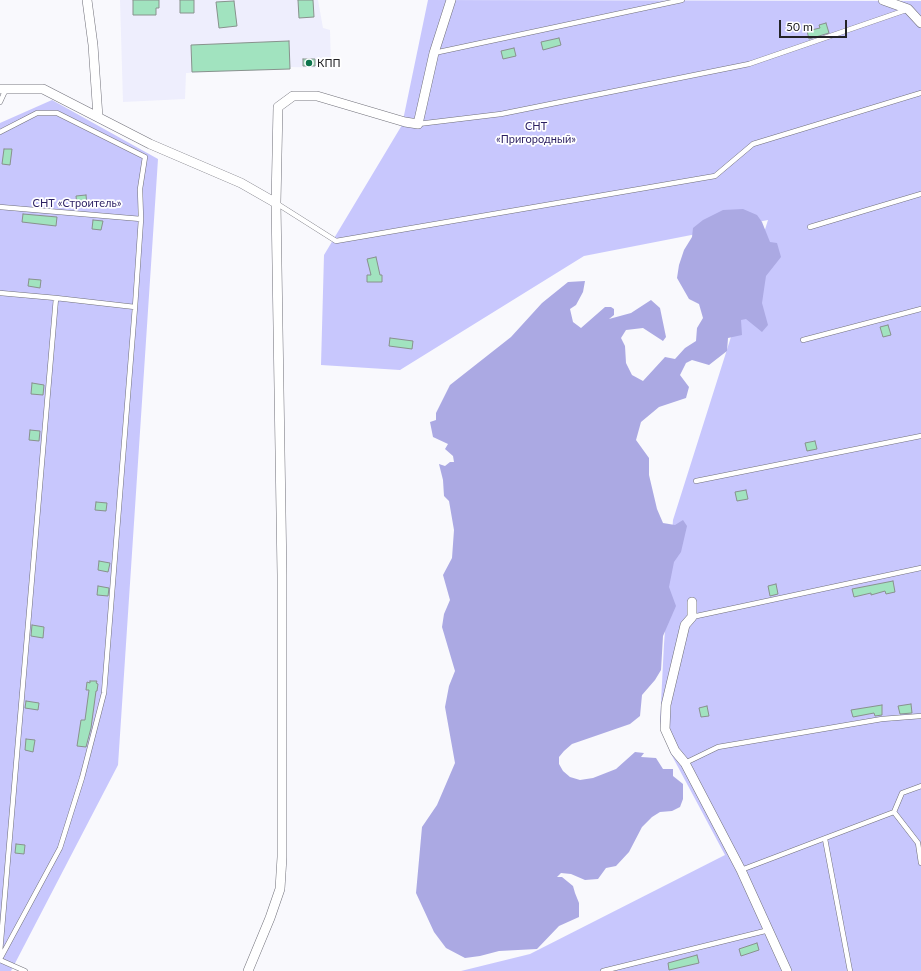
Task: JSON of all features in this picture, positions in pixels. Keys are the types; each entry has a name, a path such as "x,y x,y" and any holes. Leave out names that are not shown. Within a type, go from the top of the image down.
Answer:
{"street":[{"path":"87,0 93,45 98,117"},
{"path":"248,971 270,918 280,889 282,858 282,575 276,203 278,107 293,96 316,96 405,122 418,124 434,53 451,0"},
{"path":"882,0 908,9 921,23"},
{"path":"3,89 42,89 150,144 241,184 276,203"},
{"path":"692,602 692,617 685,625 666,706 665,729 675,751 685,763 741,870 787,971"}],"lane":[{"path":"434,53 682,0"},
{"path":"418,124 501,114 749,64 908,9"},
{"path":"0,102 3,89"},
{"path":"276,203 336,241 715,176 752,144 921,93"},
{"path":"0,132 37,113 57,113 145,157 140,189 141,219 135,307 104,693 82,778 60,848 0,959 25,971"},
{"path":"810,227 921,194"},
{"path":"0,207 141,219"},
{"path":"0,293 135,307"},
{"path":"0,952 56,298"},
{"path":"803,340 921,309"},
{"path":"696,481 921,436"},
{"path":"692,617 921,568"},
{"path":"685,763 718,747 882,719 921,716"},
{"path":"741,870 894,812 902,793 921,786"},
{"path":"894,812 918,842 921,863"},
{"path":"825,839 850,971"},
{"path":"603,971 769,930"}],"shaded area":[{"path":"120,0 318,0 323,28 330,30 331,68 291,67 290,69 186,73 185,99 123,102"},
{"path":"743,209 757,215 762,222 770,242 777,243 781,257 766,276 762,303 768,325 762,332 746,319 741,320 742,335 728,338 727,351 709,365 692,360 686,363 680,375 689,387 686,398 659,407 641,422 636,440 649,458 649,475 657,509 663,523 675,525 683,520 687,526 681,552 674,562 669,587 676,606 663,636 661,670 655,680 642,695 640,716 630,724 572,744 559,757 559,764 563,771 570,777 580,780 593,778 616,769 635,752 644,753 641,757 656,758 663,769 673,769 673,776 683,784 683,799 680,807 672,811 660,812 652,817 642,827 629,852 616,866 606,868 598,879 585,880 571,874 561,873 557,877 562,877 573,886 579,903 579,917 559,926 537,949 499,951 465,958 446,948 434,932 416,893 422,827 437,805 455,763 445,707 449,686 455,671 442,627 444,614 450,600 443,575 452,558 454,530 449,501 444,496 443,480 439,464 445,466 450,462 454,462 453,456 445,449 448,444 433,437 430,422 436,420 436,413 450,385 511,337 542,303 568,282 585,281 583,292 576,305 570,309 573,322 581,328 605,307 611,307 614,309 614,315 609,319 631,313 651,300 660,308 666,337 663,341 643,328 626,330 621,338 625,346 626,363 632,375 643,381 665,357 675,359 685,348 696,341 697,328 703,318 699,304 689,299 677,278 679,265 684,250 692,237 693,228 703,220 723,210"}],"green space":[{"name":"СНТ «Пригородный»","path":"428,0 921,1 921,971 461,971 530,954 725,855 670,752 660,722 664,644 673,520 768,220 584,256 400,370 321,365 324,255 402,125"},
{"name":"СНТ «Строитель»","path":"52,100 158,159 118,765 11,971 0,971 0,123"}],"building":[{"path":"133,0 159,0 159,8 156,8 156,15 133,15"},
{"path":"180,0 194,0 194,13 180,13"},
{"path":"298,0 313,0 314,17 299,18"},
{"path":"234,1 237,26 219,28 216,2"},
{"path":"826,23 829,33 809,39 807,31 820,28 819,25"},
{"path":"559,38 561,45 543,50 541,42"},
{"path":"289,41 290,69 192,72 191,45"},
{"path":"514,48 516,56 503,59 501,51"},
{"name":"КПП","path":"303,59 315,59 315,66 303,66"},
{"path":"4,149 12,149 10,165 2,164"},
{"path":"86,195 87,205 77,206 76,196"},
{"path":"23,214 57,217 56,226 22,222"},
{"path":"93,220 103,221 101,230 92,229"},
{"path":"376,257 380,275 382,275 382,282 367,282 367,275 371,275 367,259"},
{"path":"29,279 41,280 40,288 28,286"},
{"path":"888,325 891,335 883,337 880,327"},
{"path":"390,338 413,341 412,349 389,346"},
{"path":"32,383 44,385 43,395 31,394"},
{"path":"30,430 40,431 39,441 29,440"},
{"path":"815,441 817,449 807,451 805,443"},
{"path":"746,490 748,499 737,501 735,492"},
{"path":"96,502 107,503 106,511 95,510"},
{"path":"99,561 110,563 108,572 98,570"},
{"path":"893,581 895,592 886,594 885,591 871,595 871,593 854,597 852,589"},
{"path":"776,584 778,594 770,596 768,586"},
{"path":"98,586 109,588 108,596 97,595"},
{"path":"32,625 44,627 43,638 31,636"},
{"path":"90,681 97,681 96,683 98,684 91,728 86,747 77,746 81,720 85,720 89,690 86,690 87,682 90,683"},
{"path":"26,701 39,703 38,710 25,708"},
{"path":"911,704 912,713 900,714 898,706"},
{"path":"882,705 882,715 875,716 874,713 853,717 851,710"},
{"path":"707,706 709,716 701,717 699,708"},
{"path":"26,739 35,740 33,752 25,750"},
{"path":"16,844 25,845 24,854 15,853"},
{"path":"757,943 759,950 741,956 739,949"},
{"path":"697,955 699,963 669,970 668,963"}],"place":[{"name":"КПП","path":"309,63"}]}
